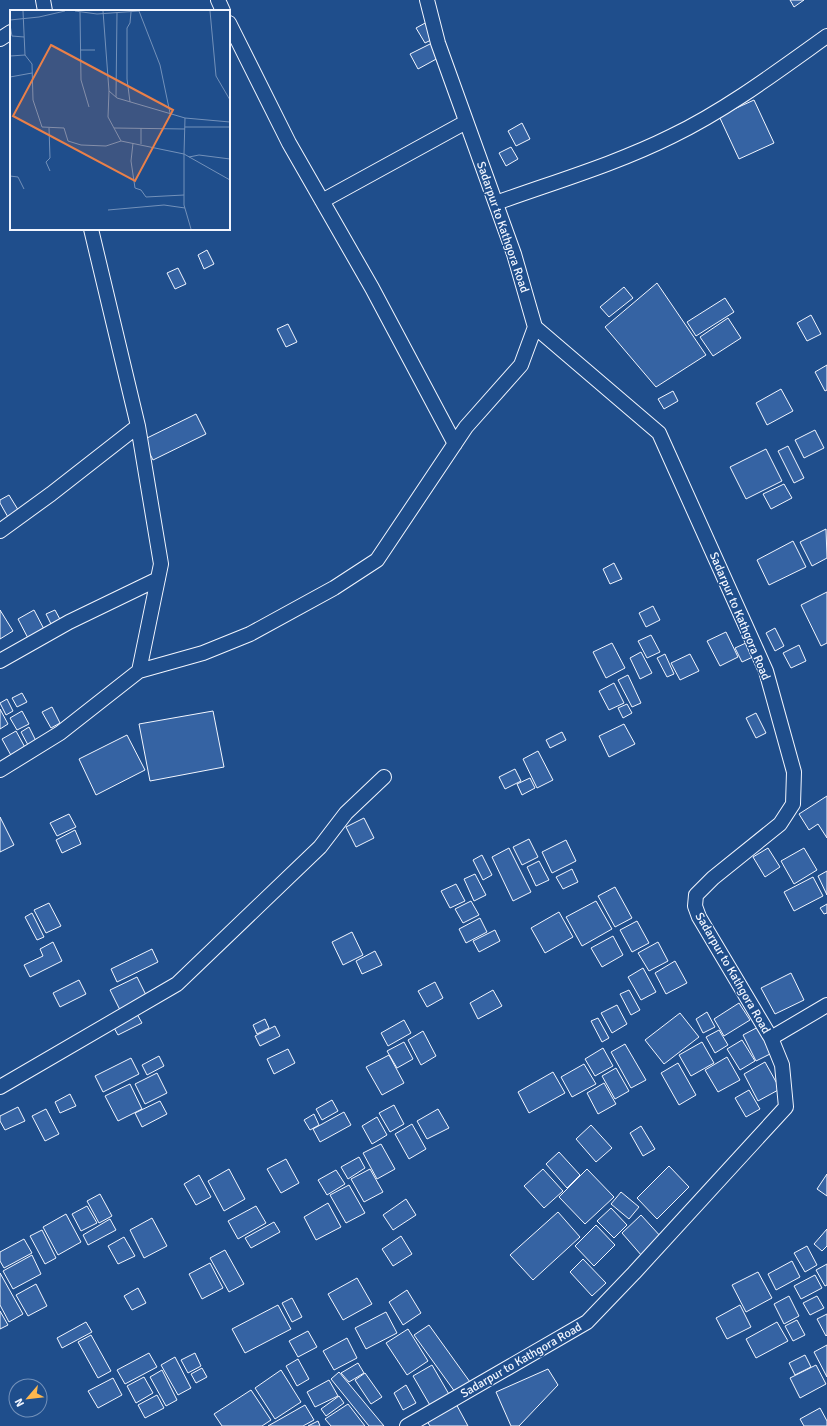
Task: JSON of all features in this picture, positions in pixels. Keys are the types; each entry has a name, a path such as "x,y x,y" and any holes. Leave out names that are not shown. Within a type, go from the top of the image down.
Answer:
{"street":[{"path":"43,0 45,10"},
{"path":"218,0 223,10"},
{"name":"Sadarpur to Kathgora Road","path":"407,1426 586,1322 634,1273 786,1107 782,1065 771,1038 720,954 695,906 696,895 713,878 780,824 793,804 794,772 766,671 659,433 534,327 514,254 438,43 427,0"},
{"path":"230,25 290,143 372,288 455,444"},
{"path":"0,39 10,33"},
{"path":"496,203 605,164 672,136 749,91 827,36"},
{"path":"322,200 466,122"},
{"path":"91,230 138,426 161,564 139,671"},
{"path":"0,770 60,733 139,671 203,653 250,634 334,588 378,560 466,427 521,365 534,327"},
{"path":"0,531 51,494 138,426"},
{"path":"0,661 69,622 158,579"},
{"path":"0,1087 177,984 314,852 346,813 384,777"},
{"path":"771,1038 827,1005"}],"building":[{"path":"790,0 804,0 794,7"},
{"path":"427,22 435,38 425,43 416,28"},
{"path":"432,43 440,57 418,69 410,54"},
{"path":"754,100 774,143 739,159 719,116"},
{"path":"522,123 530,139 516,146 508,131"},
{"path":"511,147 518,159 506,166 499,153"},
{"path":"207,250 214,264 204,269 198,255"},
{"path":"178,268 186,284 175,289 167,273"},
{"path":"657,283 706,355 656,387 605,327"},
{"path":"624,287 633,298 609,317 600,307"},
{"path":"725,298 734,312 696,336 687,322"},
{"path":"811,315 821,334 807,341 797,323"},
{"path":"728,318 741,338 713,356 700,337"},
{"path":"288,324 297,342 286,347 277,329"},
{"path":"827,365 827,390 825,391 815,372"},
{"path":"781,389 793,411 767,425 756,403"},
{"path":"673,391 678,401 664,409 658,399"},
{"path":"196,414 206,434 153,460 143,440"},
{"path":"815,430 824,448 804,458 795,440"},
{"path":"788,446 804,478 794,483 778,451"},
{"path":"766,449 782,481 746,499 730,467"},
{"path":"784,484 792,498 771,509 763,494"},
{"path":"9,495 20,513 9,519 0,503 0,500"},
{"path":"826,529 827,558 812,566 800,542"},
{"path":"793,541 806,567 769,585 757,560"},
{"path":"614,563 622,579 610,584 603,569"},
{"path":"827,592 827,643 821,646 801,605"},
{"path":"653,606 660,620 646,627 639,613"},
{"path":"0,610 13,631 0,639"},
{"path":"34,610 45,631 29,640 18,619"},
{"path":"55,610 62,623 53,628 46,614"},
{"path":"775,628 784,646 775,651 766,633"},
{"path":"726,632 738,657 720,666 707,641"},
{"path":"651,635 660,652 647,658 638,641"},
{"path":"748,642 755,656 742,662 735,648"},
{"path":"612,643 625,668 606,678 593,652"},
{"path":"799,645 806,661 791,668 783,653"},
{"path":"641,652 652,673 640,679 630,658"},
{"path":"665,654 674,674 667,677 657,658"},
{"path":"690,654 699,671 680,680 671,663"},
{"path":"628,675 641,703 632,707 618,680"},
{"path":"614,683 624,703 609,710 599,691"},
{"path":"22,693 27,702 17,707 12,698"},
{"path":"7,699 13,711 6,715 0,703"},
{"path":"627,704 632,713 623,718 618,708"},
{"path":"52,707 60,723 51,728 42,712"},
{"path":"0,709 8,724 0,729"},
{"path":"22,711 29,724 17,730 10,718"},
{"path":"213,711 224,767 150,781 139,724"},
{"path":"756,713 766,733 756,738 746,718"},
{"path":"624,724 635,744 609,757 599,736"},
{"path":"29,727 36,741 28,745 21,732"},
{"path":"16,731 27,751 13,759 2,739"},
{"path":"562,732 566,740 550,748 546,740"},
{"path":"127,735 145,770 96,795 79,759"},
{"path":"538,751 553,780 537,788 523,759"},
{"path":"515,769 521,781 505,789 499,777"},
{"path":"530,778 535,788 522,795 517,784"},
{"path":"827,796 827,838 818,824 809,830 799,814"},
{"path":"69,814 76,827 57,836 50,823"},
{"path":"0,817 14,845 0,852"},
{"path":"364,818 374,838 356,847 346,827"},
{"path":"75,830 81,844 62,853 56,840"},
{"path":"529,839 538,857 522,865 513,847"},
{"path":"566,840 576,861 552,873 542,852"},
{"path":"509,848 531,892 513,901 492,857"},
{"path":"768,848 780,867 765,877 753,857"},
{"path":"804,848 817,870 794,884 781,861"},
{"path":"482,855 492,875 483,880 473,860"},
{"path":"539,861 549,880 536,886 527,867"},
{"path":"572,869 578,882 563,889 556,877"},
{"path":"827,871 827,895 818,876"},
{"path":"475,874 486,895 474,901 464,879"},
{"path":"813,877 823,896 794,911 784,892"},
{"path":"456,884 465,901 450,908 441,891"},
{"path":"615,887 632,918 615,927 598,896"},
{"path":"471,901 479,915 463,923 455,909"},
{"path":"596,901 612,929 582,946 566,917"},
{"path":"49,903 61,926 46,933 34,910"},
{"path":"827,904 827,913 824,914 820,908"},
{"path":"559,912 573,937 545,953 531,928"},
{"path":"32,913 44,937 37,940 25,917"},
{"path":"480,918 487,932 466,943 459,929"},
{"path":"637,921 649,943 632,952 620,930"},
{"path":"495,930 500,941 479,952 473,941"},
{"path":"352,932 363,955 343,965 332,942"},
{"path":"613,936 623,955 602,967 591,948"},
{"path":"53,942 62,961 30,977 24,965 43,956 40,949"},
{"path":"658,942 668,961 649,971 638,953"},
{"path":"152,949 158,962 117,982 111,969"},
{"path":"375,951 382,965 362,974 356,961"},
{"path":"675,961 687,983 666,994 655,973"},
{"path":"643,968 656,992 641,1000 628,977"},
{"path":"791,973 804,1000 775,1014 761,988"},
{"path":"137,977 147,997 120,1010 110,990"},
{"path":"79,980 86,994 60,1007 53,993"},
{"path":"435,982 443,998 427,1007 418,991"},
{"path":"493,990 502,1006 478,1019 470,1003"},
{"path":"629,990 640,1010 631,1015 620,994"},
{"path":"739,1003 750,1020 724,1036 714,1019"},
{"path":"617,1005 627,1024 612,1033 601,1013"},
{"path":"707,1012 715,1027 703,1033 696,1019"},
{"path":"680,1013 699,1037 664,1064 645,1040"},
{"path":"137,1014 142,1023 118,1035 113,1026"},
{"path":"598,1018 609,1038 602,1042 591,1021"},
{"path":"265,1019 269,1028 257,1034 253,1025"},
{"path":"404,1020 411,1033 388,1046 381,1033"},
{"path":"275,1026 280,1036 260,1046 255,1036"},
{"path":"760,1026 774,1052 756,1061 743,1035"},
{"path":"719,1030 728,1045 715,1053 706,1037"},
{"path":"423,1031 436,1056 421,1065 408,1040"},
{"path":"742,1040 755,1061 740,1070 727,1049"},
{"path":"404,1042 413,1059 397,1068 387,1051"},
{"path":"702,1042 714,1063 691,1076 679,1055"},
{"path":"625,1044 646,1080 631,1088 611,1052"},
{"path":"603,1048 613,1066 595,1076 585,1059"},
{"path":"288,1049 295,1063 274,1074 267,1059"},
{"path":"389,1055 404,1083 382,1095 366,1067"},
{"path":"159,1056 164,1066 147,1075 142,1065"},
{"path":"727,1057 740,1080 718,1092 705,1070"},
{"path":"131,1058 139,1074 103,1092 95,1076"},
{"path":"765,1062 780,1089 758,1101 744,1074"},
{"path":"678,1063 696,1095 679,1105 661,1073"},
{"path":"584,1064 596,1084 572,1097 561,1077"},
{"path":"616,1068 629,1091 615,1099 602,1076"},
{"path":"553,1072 565,1093 529,1113 518,1092"},
{"path":"157,1073 167,1093 145,1104 135,1084"},
{"path":"604,1083 616,1104 598,1114 587,1093"},
{"path":"130,1084 142,1109 118,1121 105,1096"},
{"path":"749,1090 760,1109 746,1117 735,1098"},
{"path":"70,1094 76,1106 60,1113 55,1102"},
{"path":"332,1100 338,1111 322,1120 316,1109"},
{"path":"160,1101 167,1114 142,1127 135,1113"},
{"path":"394,1105 404,1124 390,1132 379,1113"},
{"path":"18,1107 25,1121 5,1130 0,1121 0,1116"},
{"path":"46,1109 59,1134 45,1141 32,1116"},
{"path":"438,1109 449,1128 427,1139 417,1121"},
{"path":"344,1112 351,1125 320,1142 313,1129"},
{"path":"314,1114 319,1125 310,1130 304,1120"},
{"path":"377,1117 387,1135 372,1144 362,1126"},
{"path":"412,1124 426,1149 409,1159 395,1134"},
{"path":"591,1125 612,1148 596,1162 576,1139"},
{"path":"641,1126 655,1149 643,1156 630,1133"},
{"path":"381,1144 395,1169 377,1179 363,1153"},
{"path":"559,1152 580,1175 567,1188 546,1164"},
{"path":"359,1157 365,1168 348,1179 341,1167"},
{"path":"286,1159 299,1183 281,1193 267,1169"},
{"path":"669,1166 689,1187 657,1219 637,1198"},
{"path":"229,1169 245,1199 224,1211 208,1181"},
{"path":"370,1169 383,1192 364,1202 351,1179"},
{"path":"543,1169 563,1191 544,1208 524,1186"},
{"path":"587,1169 614,1197 585,1224 559,1197"},
{"path":"336,1170 345,1184 327,1195 318,1180"},
{"path":"827,1174 827,1196 817,1189"},
{"path":"199,1175 211,1197 196,1205 184,1184"},
{"path":"349,1185 365,1213 346,1223 330,1195"},
{"path":"621,1192 639,1207 629,1219 611,1204"},
{"path":"100,1194 112,1216 99,1223 87,1201"},
{"path":"406,1199 416,1215 393,1230 383,1215"},
{"path":"328,1203 341,1227 316,1240 304,1217"},
{"path":"87,1206 97,1223 81,1231 72,1214"},
{"path":"256,1206 266,1223 238,1239 228,1221"},
{"path":"611,1208 627,1225 614,1238 597,1221"},
{"path":"558,1212 580,1237 533,1280 510,1255"},
{"path":"66,1214 81,1242 58,1255 43,1227"},
{"path":"641,1215 662,1238 642,1256 622,1233"},
{"path":"152,1218 167,1246 144,1258 130,1230"},
{"path":"110,1219 116,1230 88,1245 83,1235"},
{"path":"274,1222 280,1232 251,1248 245,1238"},
{"path":"596,1225 615,1245 594,1266 575,1246"},
{"path":"827,1229 827,1246 822,1251 814,1244"},
{"path":"42,1230 56,1258 45,1264 30,1236"},
{"path":"401,1236 412,1254 393,1266 382,1249"},
{"path":"124,1237 135,1256 118,1264 108,1246"},
{"path":"24,1239 32,1253 4,1268 0,1261 0,1252"},
{"path":"807,1246 817,1265 805,1272 794,1253"},
{"path":"225,1250 244,1284 229,1292 210,1258"},
{"path":"32,1255 41,1274 13,1289 3,1271"},
{"path":"583,1259 606,1283 592,1296 570,1272"},
{"path":"792,1261 800,1277 776,1290 768,1274"},
{"path":"210,1263 223,1288 202,1299 189,1274"},
{"path":"827,1264 827,1285 825,1286 816,1270"},
{"path":"758,1272 772,1298 746,1312 732,1285"},
{"path":"0,1273 23,1314 9,1322 0,1305"},
{"path":"815,1275 822,1288 801,1299 794,1286"},
{"path":"357,1278 372,1304 343,1320 328,1294"},
{"path":"36,1284 47,1306 28,1316 16,1295"},
{"path":"138,1288 146,1303 132,1310 124,1296"},
{"path":"407,1290 421,1313 403,1325 389,1302"},
{"path":"789,1296 799,1316 784,1324 774,1304"},
{"path":"817,1296 824,1308 810,1315 803,1303"},
{"path":"292,1298 302,1317 292,1322 282,1303"},
{"path":"278,1305 291,1329 245,1353 232,1329"},
{"path":"740,1305 751,1327 727,1339 716,1318"},
{"path":"0,1311 8,1325 0,1329"},
{"path":"386,1312 397,1333 366,1349 355,1328"},
{"path":"827,1314 827,1335 826,1336 817,1319"},
{"path":"797,1320 805,1335 793,1341 785,1326"},
{"path":"86,1322 92,1332 62,1348 57,1338"},
{"path":"777,1322 788,1341 756,1358 746,1339"},
{"path":"429,1325 470,1382 455,1392 414,1335"},
{"path":"408,1329 428,1361 407,1375 386,1343"},
{"path":"308,1331 317,1347 298,1357 289,1341"},
{"path":"91,1335 111,1371 98,1378 78,1342"},
{"path":"347,1338 357,1358 334,1370 323,1351"},
{"path":"827,1345 827,1377 814,1352"},
{"path":"149,1353 157,1367 125,1384 117,1370"},
{"path":"195,1353 201,1366 188,1373 181,1360"},
{"path":"805,1355 811,1367 795,1375 789,1363"},
{"path":"175,1357 191,1388 178,1395 161,1365"},
{"path":"298,1359 309,1379 297,1386 286,1366"},
{"path":"358,1363 364,1373 349,1382 341,1373"},
{"path":"432,1365 450,1396 431,1407 413,1376"},
{"path":"816,1365 826,1384 800,1398 790,1378"},
{"path":"202,1368 207,1377 196,1383 191,1374"},
{"path":"548,1369 558,1385 519,1426 511,1426 496,1392"},
{"path":"162,1370 177,1400 166,1406 150,1377"},
{"path":"281,1370 301,1402 275,1419 255,1388"},
{"path":"339,1372 384,1426 369,1426 331,1379"},
{"path":"365,1373 382,1397 371,1404 355,1380"},
{"path":"144,1377 153,1393 136,1403 127,1386"},
{"path":"113,1378 122,1395 98,1408 88,1391"},
{"path":"329,1380 338,1396 315,1407 307,1392"},
{"path":"406,1385 416,1403 403,1410 394,1393"},
{"path":"251,1390 271,1420 262,1426 222,1426 214,1414"},
{"path":"157,1395 164,1408 145,1418 138,1405"},
{"path":"339,1396 344,1403 326,1416 321,1409"},
{"path":"455,1402 468,1426 430,1426 425,1418"},
{"path":"348,1404 365,1426 331,1426 325,1419"},
{"path":"305,1405 314,1420 303,1426 268,1426"},
{"path":"820,1408 827,1421 827,1426 804,1426 800,1419"},
{"path":"318,1421 320,1426 308,1426"}]}
